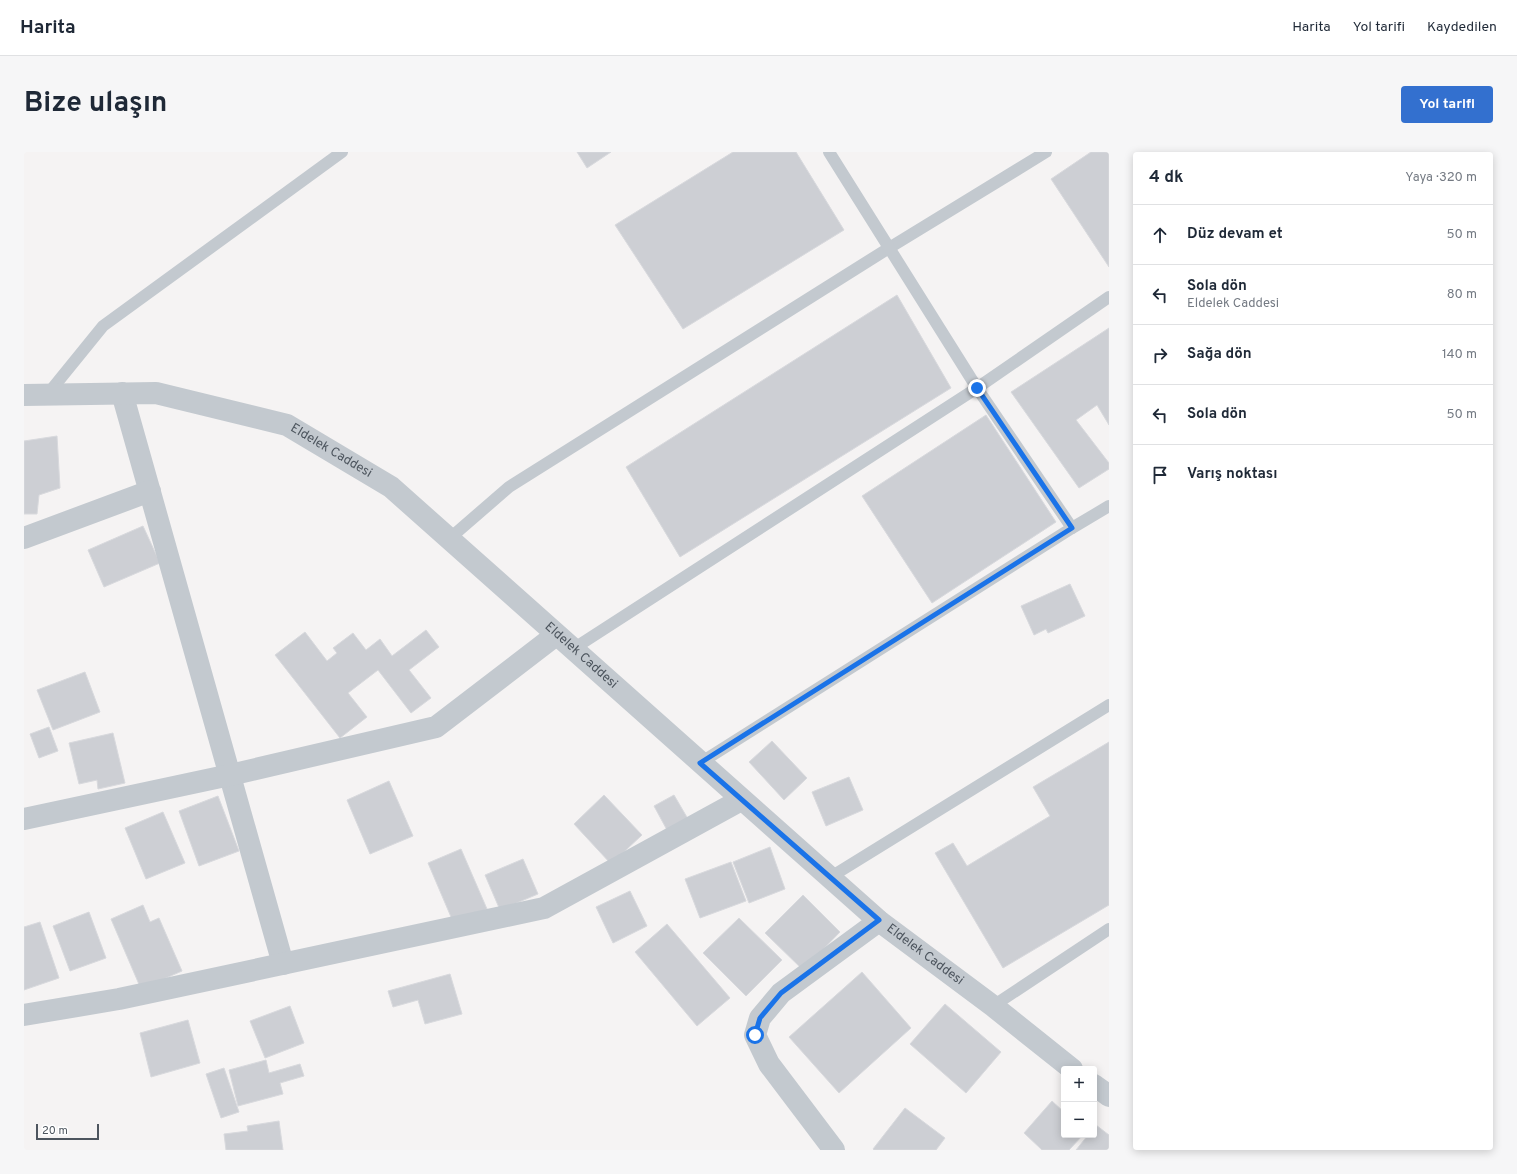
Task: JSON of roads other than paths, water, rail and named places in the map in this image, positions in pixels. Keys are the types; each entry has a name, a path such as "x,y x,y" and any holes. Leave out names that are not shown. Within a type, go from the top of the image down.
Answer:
{"street":[{"name":"Eldelek Caddesi","path":"24,395 156,393 287,425 390,487 829,878 879,920 993,1006 1068,1066"},
{"path":"122,394 283,964"},
{"path":"24,538 150,491"},
{"path":"24,819 230,775 436,727 556,635"},
{"path":"24,1015 119,999 544,908 741,800"},
{"path":"834,1150 769,1064 755,1035 760,1018 781,993 879,920"},
{"path":"1097,1087 1109,1096"}],"lane":[{"path":"47,395 103,326 342,152"},
{"path":"829,152 977,388 1072,528"},
{"path":"449,539 509,487 889,248 1046,152"},
{"path":"573,649 977,388 1109,298"},
{"path":"700,763 1109,506"},
{"path":"829,878 1109,704"},
{"path":"993,1006 1109,929"}]}
